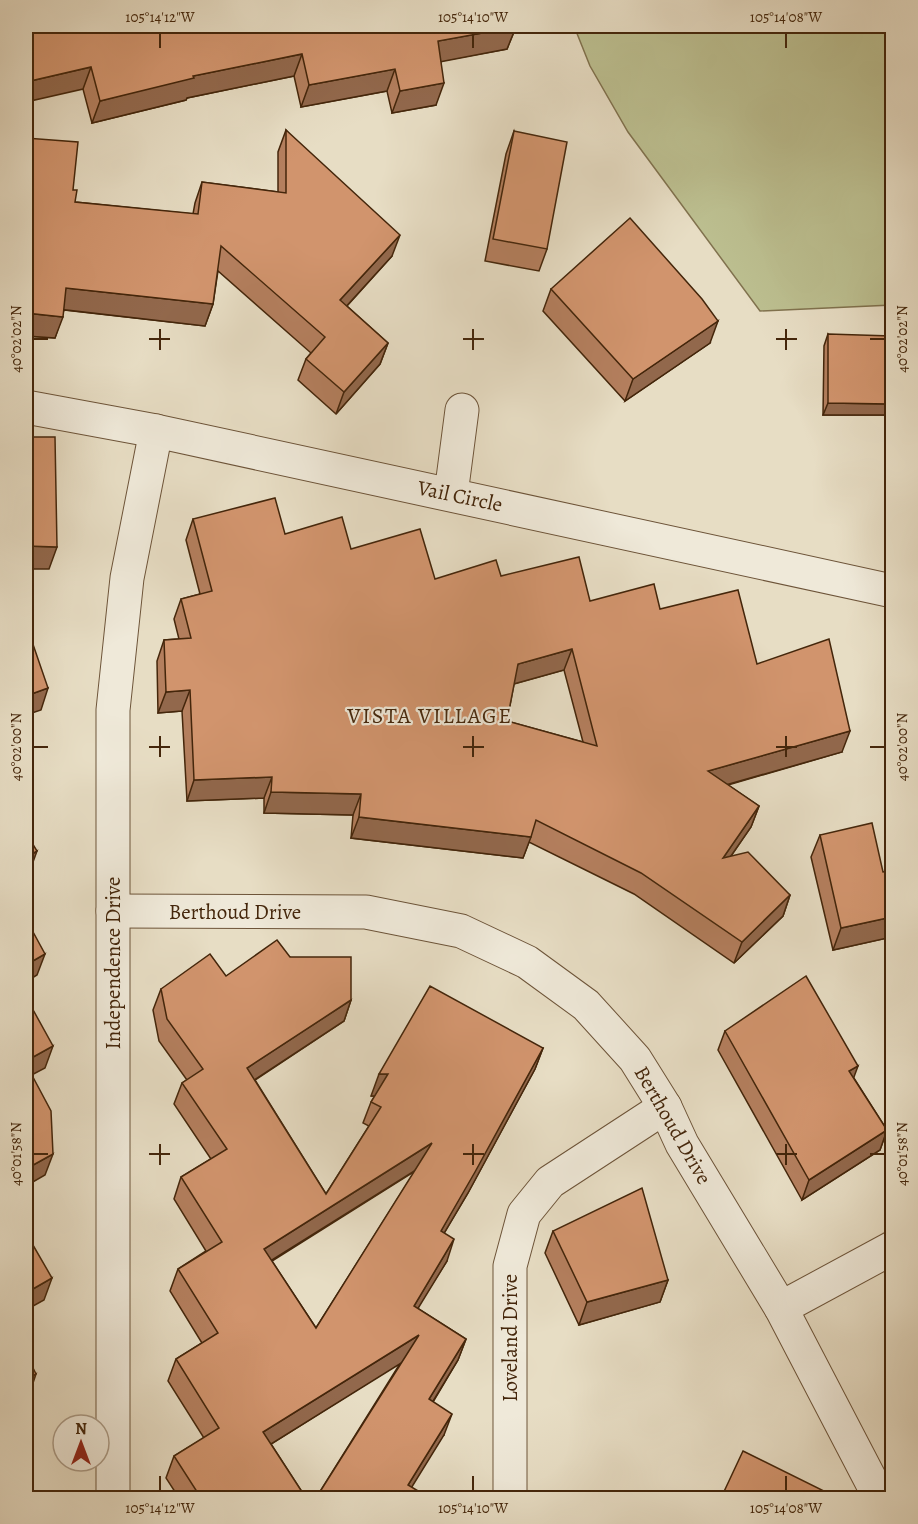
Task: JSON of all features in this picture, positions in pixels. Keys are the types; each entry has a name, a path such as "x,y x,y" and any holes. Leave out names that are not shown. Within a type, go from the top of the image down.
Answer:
{"street":[{"name":"Vail Circle","path":"26,407 156,431 892,591"},
{"path":"451,494 462,410"},
{"name":"Independence Drive","path":"113,1498 113,710 127,578 156,431"},
{"name":"Berthoud Drive","path":"113,911 366,912 461,931 527,962 586,1005 635,1059 665,1107 682,1144 781,1308 880,1498"},
{"name":"Loveland Drive","path":"510,1498 510,1266 524,1214 550,1182 665,1107"},
{"path":"781,1308 892,1248"}],"green space":[{"path":"574,26 892,26 892,305 760,311 628,132 590,66"}],"building":[{"path":"26,26 516,27 438,41 444,83 400,91 395,69 309,85 302,54 193,76 194,78 100,101 91,67 26,82"},
{"path":"286,130 400,235 340,300 388,343 344,392 306,359 325,337 221,246 213,304 66,288 63,317 26,313 26,138 78,142 73,190 77,190 75,202 198,214 202,182 286,193"},
{"path":"514,131 567,142 547,249 493,239"},
{"path":"630,218 702,299 718,321 633,379 551,289"},
{"path":"828,334 891,336 890,404 828,403"},
{"path":"26,437 55,437 57,547 26,546"},
{"path":"275,498 285,534 342,517 351,549 420,529 435,579 496,560 501,576 579,557 590,601 654,584 660,609 738,590 757,664 829,639 850,731 708,771 759,806 723,858 748,852 790,895 742,942 641,873 536,820 531,837 359,817 361,794 271,792 272,777 194,780 190,690 166,692 164,640 191,638 181,599 212,591 193,519","holes":["572,649 597,746 507,721 518,664"]},
{"path":"26,624 48,688 26,696"},
{"path":"872,823 883,872 892,871 892,917 841,928 820,835"},
{"path":"26,833 37,851 26,858"},
{"path":"26,919 45,954 26,965"},
{"path":"277,940 290,957 351,957 351,1000 247,1068 326,1194 381,1107 371,1102 388,1074 379,1074 430,986 543,1048 441,1231 454,1239 414,1306 466,1339 429,1399 452,1414 408,1485 430,1498 316,1498 419,1335 263,1432 306,1498 201,1498 174,1456 219,1428 176,1359 218,1333 178,1269 222,1242 181,1177 227,1149 182,1083 203,1069 167,1019 161,989 210,954 226,976","holes":["432,1143 316,1328 264,1249"]},
{"path":"806,976 858,1066 849,1071 887,1130 809,1180 725,1031"},
{"path":"26,997 53,1046 26,1061"},
{"path":"26,1064 51,1111 53,1154 26,1169"},
{"path":"642,1188 668,1280 587,1302 553,1231"},
{"path":"26,1233 52,1278 26,1293"},
{"path":"26,1354 36,1374 26,1380"},
{"path":"743,1451 832,1495 830,1498 721,1498"},
{"path":"608,1491 615,1498 601,1498"}],"district":[{"name":"VISTA VILLAGE","path":"430,716"}]}
